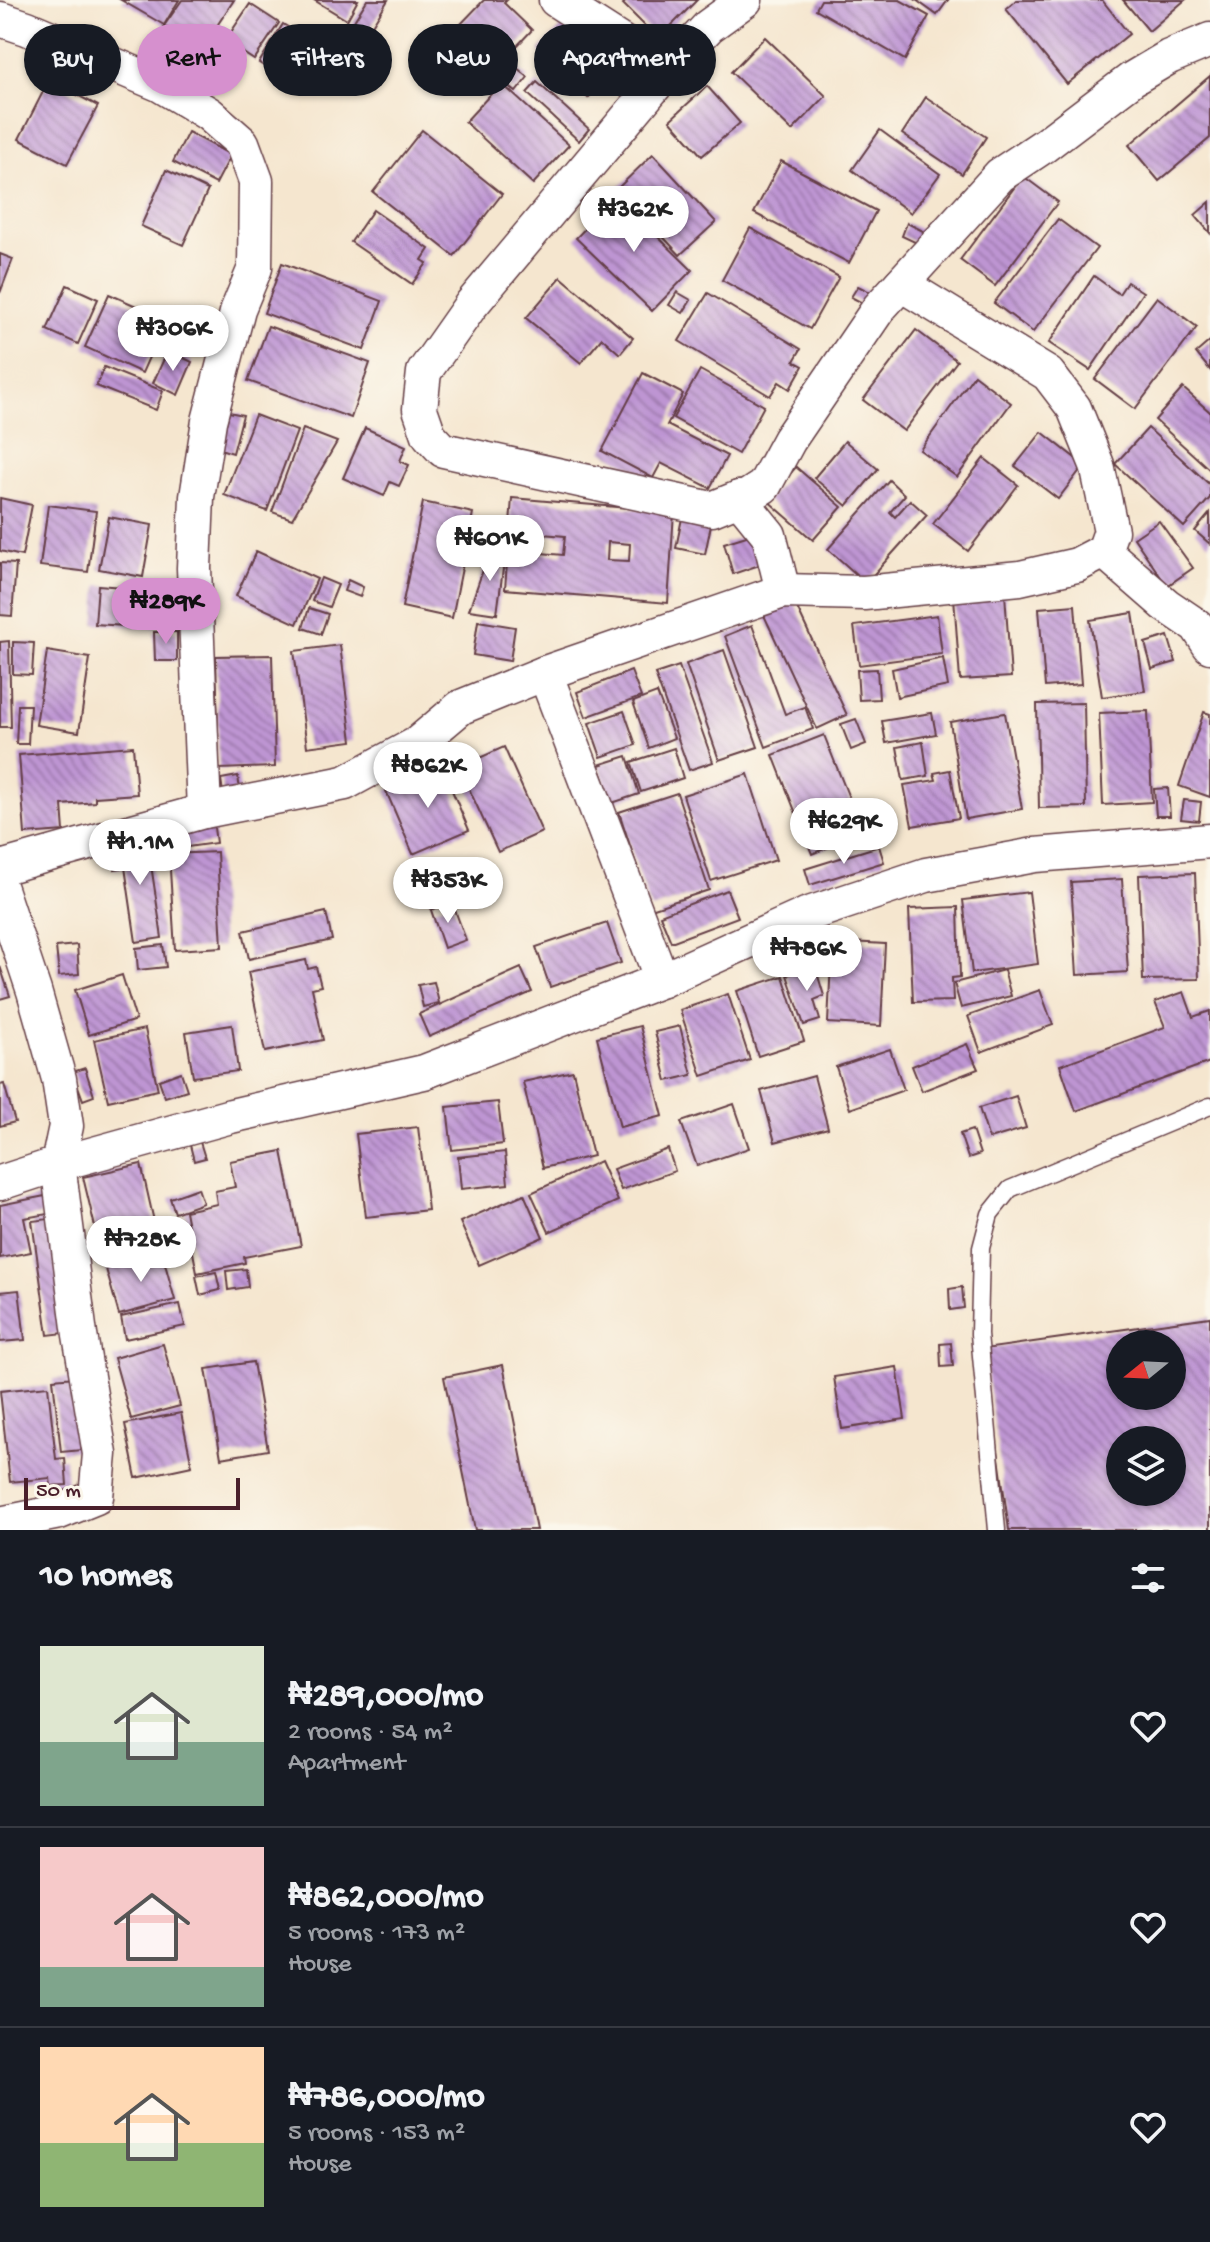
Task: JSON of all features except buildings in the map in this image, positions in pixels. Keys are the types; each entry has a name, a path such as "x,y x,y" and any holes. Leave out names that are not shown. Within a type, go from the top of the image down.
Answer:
{"street":[{"path":"556,0 594,24"},
{"path":"712,24 745,0"},
{"path":"0,19 159,84 209,114 242,143 256,181 255,268 230,337 209,421 197,497 194,568 204,811"},
{"path":"646,96 471,305 424,372 420,409 429,435 443,450 712,509 747,497 764,486 789,440 879,308 1000,175 1132,79 1169,57 1210,40"},
{"path":"0,868 204,811 345,783 417,744 461,707 545,673 783,591 864,593 1020,578 1077,565 1104,551 1111,531 1097,465 1074,408 1048,374 901,284"},
{"path":"739,498 769,535 783,591"},
{"path":"1104,551 1166,605 1206,626"},
{"path":"545,673 662,980"},
{"path":"0,1183 231,1116 424,1072 662,980 806,915 926,875 1035,855 1210,841"},
{"path":"0,889 59,1079 66,1126 58,1164 80,1335 100,1454 96,1497 59,1512 0,1524"}],"lane":[{"path":"997,1530 979,1334 981,1248 990,1214 1010,1189 1210,1106"}]}
